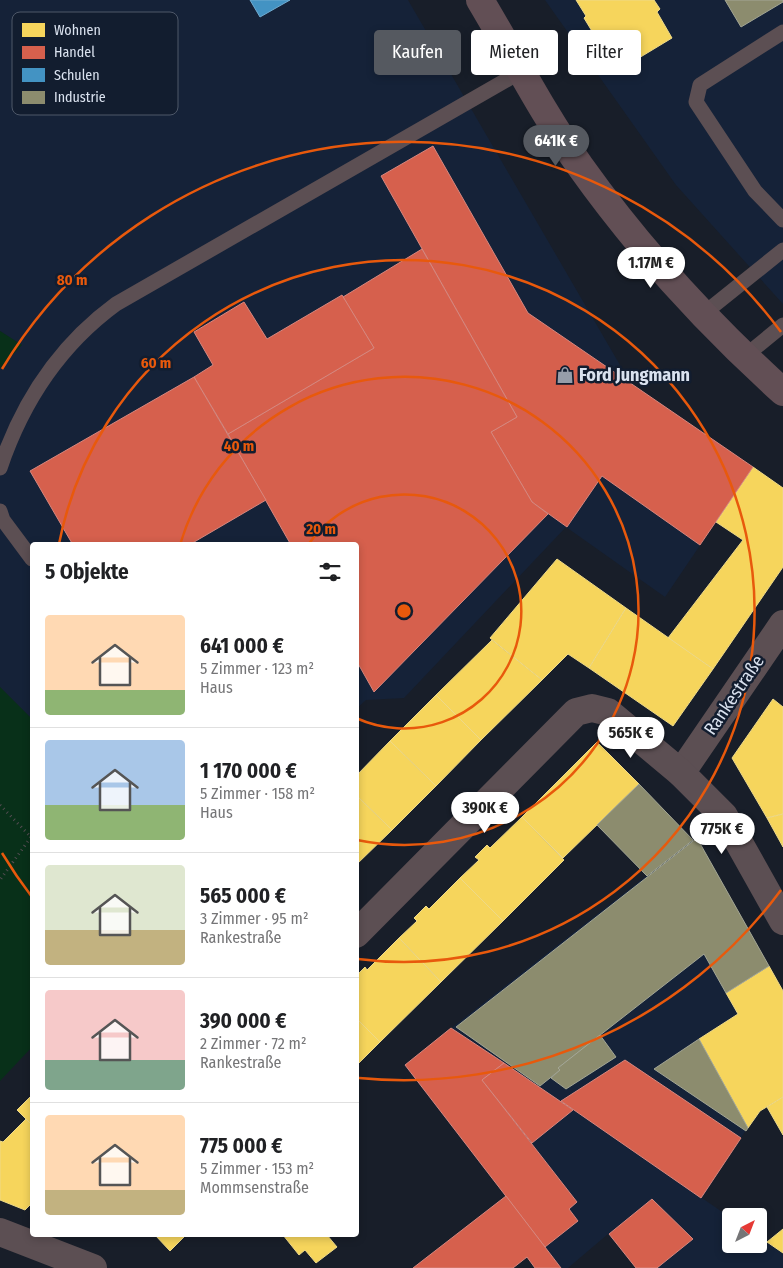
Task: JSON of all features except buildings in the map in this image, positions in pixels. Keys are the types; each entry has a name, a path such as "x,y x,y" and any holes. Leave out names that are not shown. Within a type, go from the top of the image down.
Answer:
{"main road":[{"path":"480,0 498,30"},
{"path":"524,75 580,165 633,235 702,315 744,357 783,392"}],"street":[{"name":"Rankestraße","path":"680,773 783,624"},
{"path":"359,931 576,712 592,708 608,712 680,773 724,816 783,921"},
{"path":"0,1232 52,1242 93,1268"}],"lane":[{"path":"783,32 700,85 696,102 755,191 783,220"},
{"path":"0,468 30,399 67,346 91,322 116,304 515,75"},
{"path":"702,315 783,250"},
{"path":"744,357 783,325"},
{"path":"0,511 3,520 30,556"}],"path":[{"path":"0,805 30,837"},
{"path":"0,880 30,839"}],"shaded area":[{"path":"0,0 408,0 425,30 374,30 374,75 452,75 631,384 753,467 665,597 566,527 404,698 366,700 359,706 359,542 30,542 30,717 0,687 0,368 21,345 0,331"},
{"path":"545,0 783,0 783,304 676,185 598,75 641,75 641,30 568,30 568,32"},
{"path":"695,838 783,993 759,1110 702,1198 722,1212 722,1253 767,1253 768,1243 783,1254 783,1268 636,1268 608,1234 568,1268 561,1268 404,1065"}],"green space":[{"path":"0,331 22,345 0,368"},
{"path":"0,687 30,717 30,1049 0,1081"}],"place":[{"name":"Ford Jungmann","path":"565,375"}]}
